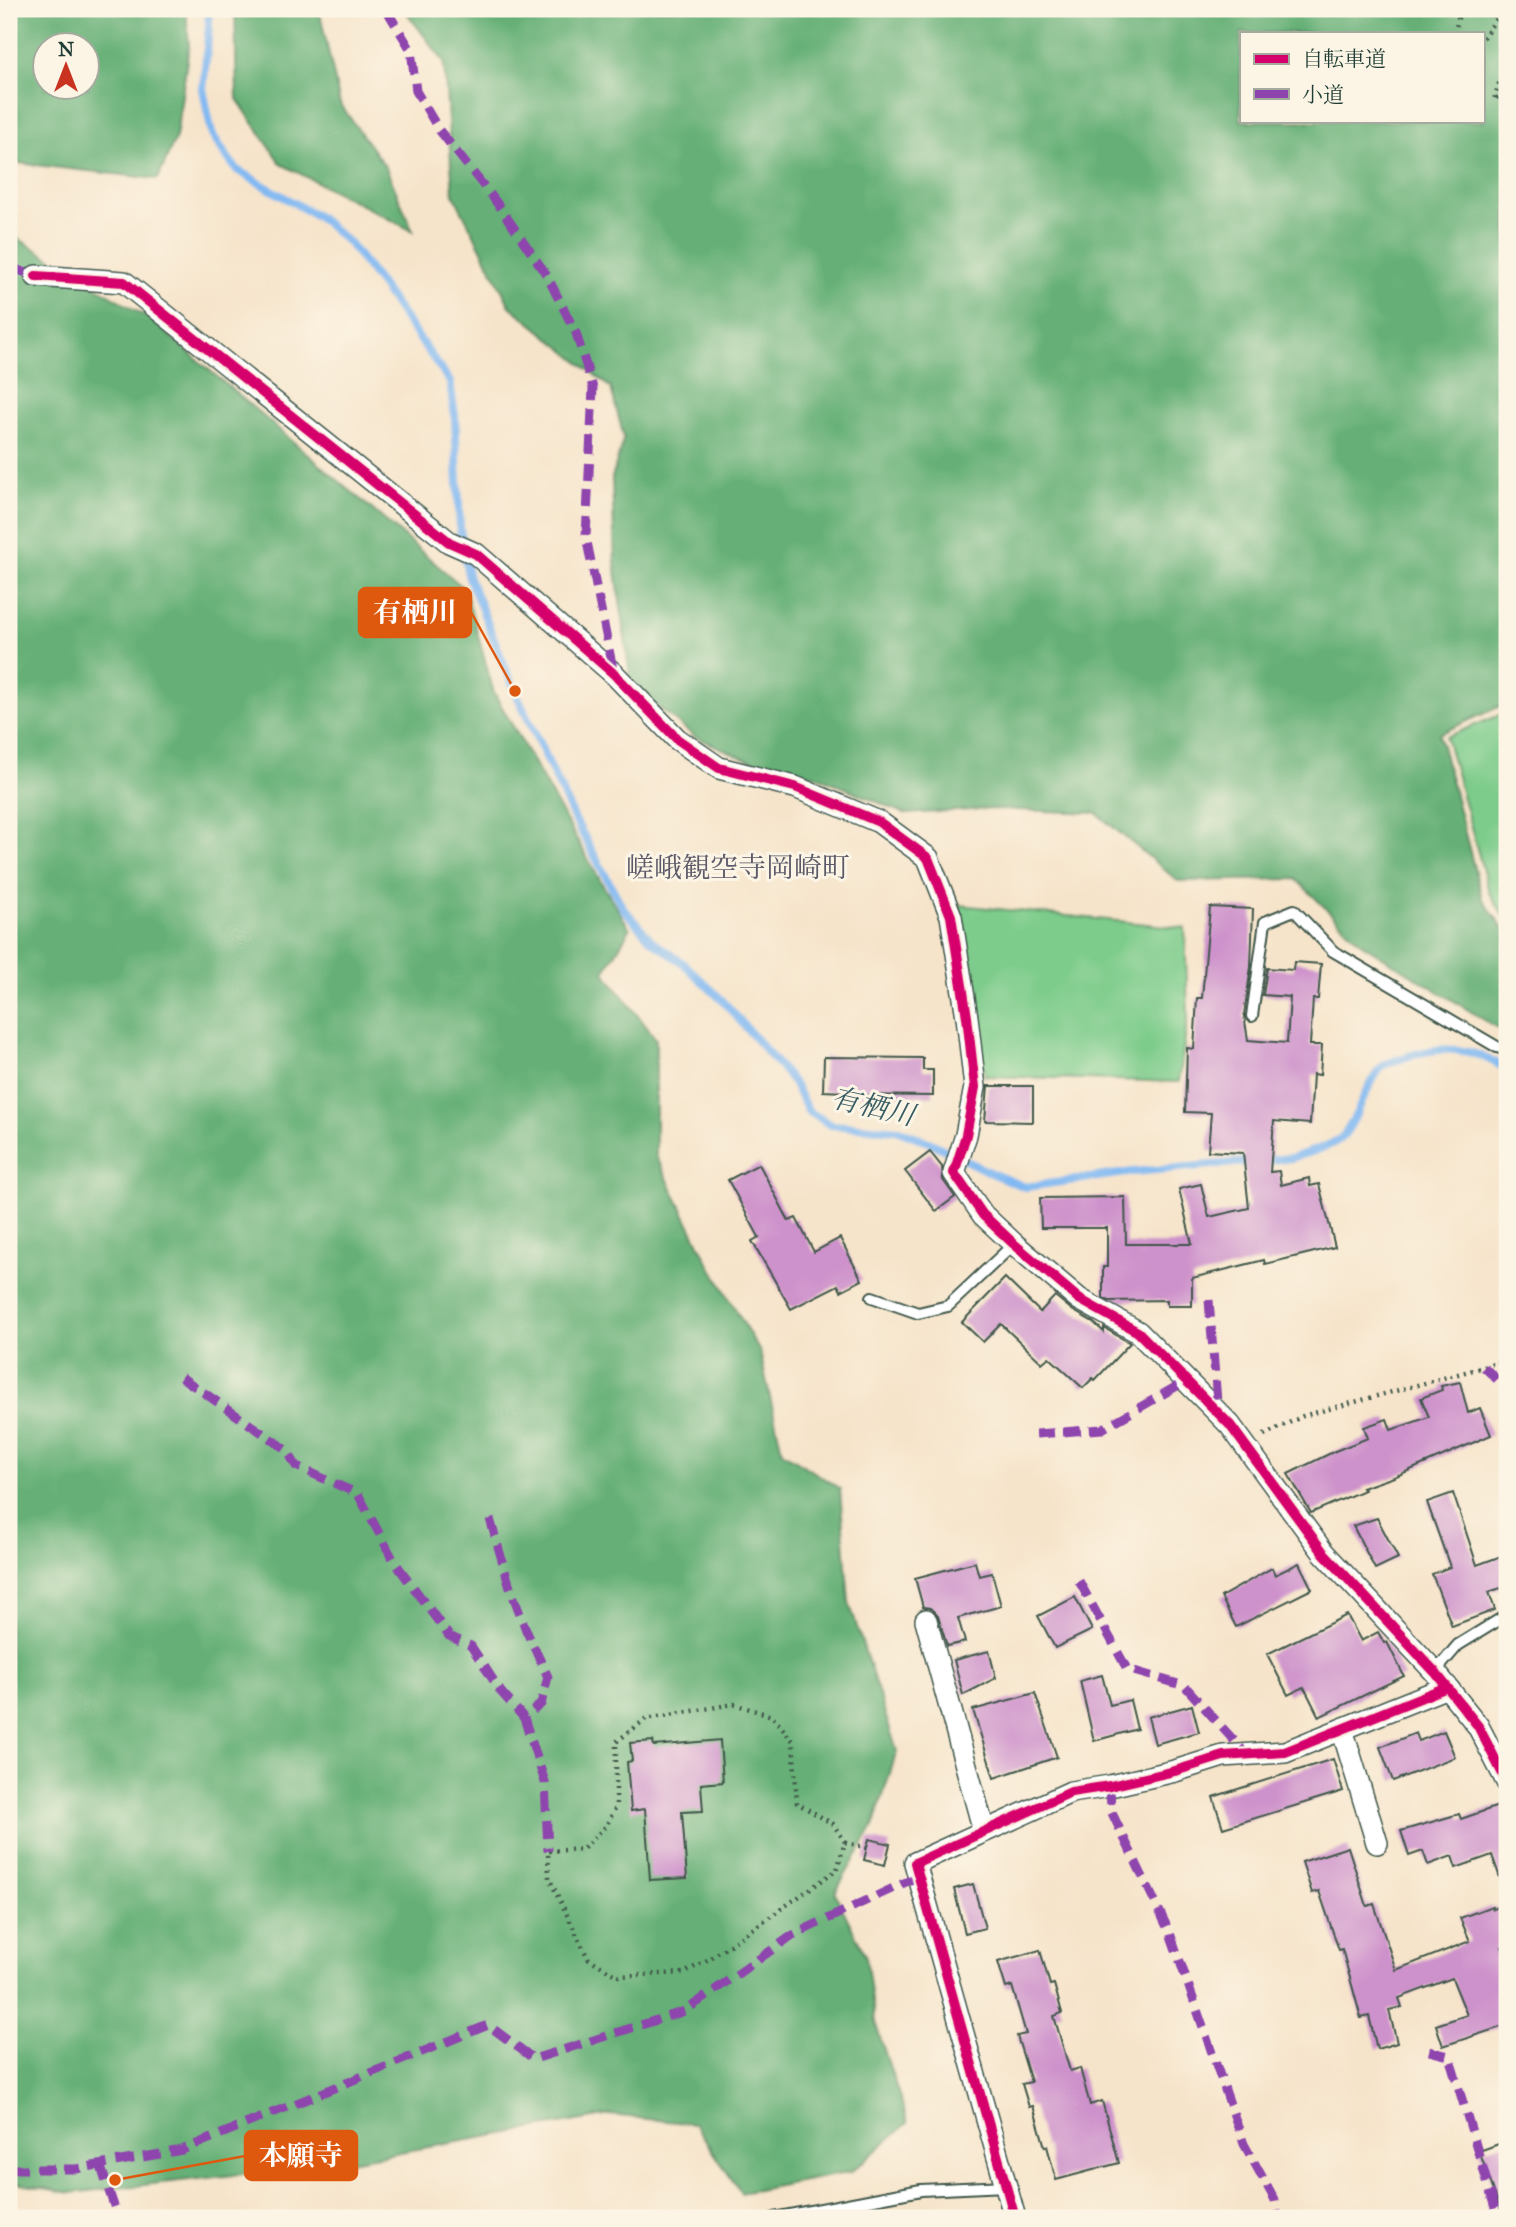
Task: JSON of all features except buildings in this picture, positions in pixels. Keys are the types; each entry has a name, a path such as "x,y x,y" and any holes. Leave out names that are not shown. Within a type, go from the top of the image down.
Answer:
{"street":[{"path":"36,276 124,282 449,542 476,554 614,674 677,739 719,768 795,787 879,822 928,858 951,916 975,1087 954,1173 983,1215 1014,1244 1079,1299 1138,1332 1230,1425 1323,1552 1441,1679 1478,1726 1507,1782"},
{"path":"926,1620 984,1831"},
{"path":"1015,2218 915,1863 1071,1792 1175,1771 1223,1756 1286,1752 1342,1729 1441,1679"},
{"path":"1342,1729 1377,1843"}],"lane":[{"path":"1252,1016 1265,922 1294,910 1333,951 1497,1047 1507,1050"},
{"path":"872,1297 918,1313 948,1306 1014,1244"},
{"path":"1441,1679 1458,1645 1507,1615"},
{"path":"774,2218 921,2190 1006,2186"}],"path":[{"path":"1455,32 1460,9"},
{"path":"1484,37 1503,9"},
{"path":"1507,56 1494,100 1507,91"},
{"path":"1244,1445 1303,1416 1484,1367 1507,1358"},
{"path":"845,1842 837,1870 711,1958 684,1973 617,1976 588,1958 549,1878 548,1851 583,1849 606,1826 616,1807 616,1742 646,1719 734,1704 772,1716 793,1741 797,1803 834,1824 845,1842 867,1848"}],"green space":[{"path":"9,9 186,9 189,46 176,137 158,179 9,162"},
{"path":"235,9 319,9 340,104 386,168 413,231 281,164 237,99"},
{"path":"404,9 1507,9 1507,703 1439,734 1482,898 1507,933 1507,1034 1362,944 1296,879 1178,881 1096,813 987,809 905,814 815,775 751,761 695,737 631,685 615,563 612,478 624,438 611,388 510,306 453,193 444,62"},
{"path":"9,233 151,320 465,589 494,693 630,929 604,972 656,1039 656,1156 706,1258 760,1352 782,1451 840,1489 849,1602 897,1751 873,1827 835,1893 866,1957 875,2022 908,2123 851,2172 741,2193 695,2124 610,2115 333,2164 71,2193 9,2182"},
{"path":"1507,712 1507,921 1489,892 1446,737"},
{"path":"959,905 1185,928 1188,1015 1179,1082 985,1076"}],"waterway":[{"name":"有栖川","path":"208,9 203,89 212,134 237,170 320,218 349,243 450,382 455,416 460,529 468,575 515,691 574,818 623,908 652,941 683,963 723,1001 793,1082 808,1111 831,1125 899,1130 1025,1187 1133,1172 1291,1158 1317,1150 1336,1142 1346,1132 1371,1083 1383,1066 1415,1054 1442,1050 1468,1052 1507,1070"}],"marked path":[{"path":"386,9 411,50 416,91 439,130 494,199 546,274 576,333 593,388 586,537 614,674"},
{"path":"9,267 36,276"},
{"path":"1209,1300 1218,1414"},
{"path":"1484,1367 1507,1389"},
{"path":"181,1377 287,1450 296,1466 358,1494 394,1561 449,1636 471,1646 501,1692 524,1718"},
{"path":"1036,1434 1102,1429 1186,1381"},
{"path":"490,1519 510,1587 548,1677 541,1704 524,1718 545,1782 548,1851"},
{"path":"1079,1581 1127,1669 1185,1686 1246,1754"},
{"path":"1110,1786 1111,1811 1170,1933 1244,2144 1275,2200 1278,2218"},
{"path":"9,2169 76,2169 182,2150 488,2025 534,2059 685,2011 793,1935 919,1876"},
{"path":"1429,2051 1449,2056 1498,2218"},
{"path":"100,2164 118,2218"}],"cycle path":[{"path":"36,276 124,282 449,542 476,554 614,674 677,739 719,768 795,787 879,822 928,858 951,916 975,1087 966,1135 954,1173 983,1215 1014,1244 1079,1299 1138,1332 1230,1425 1323,1552 1435,1672 1478,1726 1507,1782"},
{"path":"1015,2218 915,1863 1071,1792 1175,1771 1223,1756 1285,1752 1447,1687"}],"place":[{"name":"有栖川","path":"515,691"},
{"name":"本願寺","path":"115,2180"}],"district":[{"name":"嵯峨観空寺岡崎町","path":"738,867"}]}
